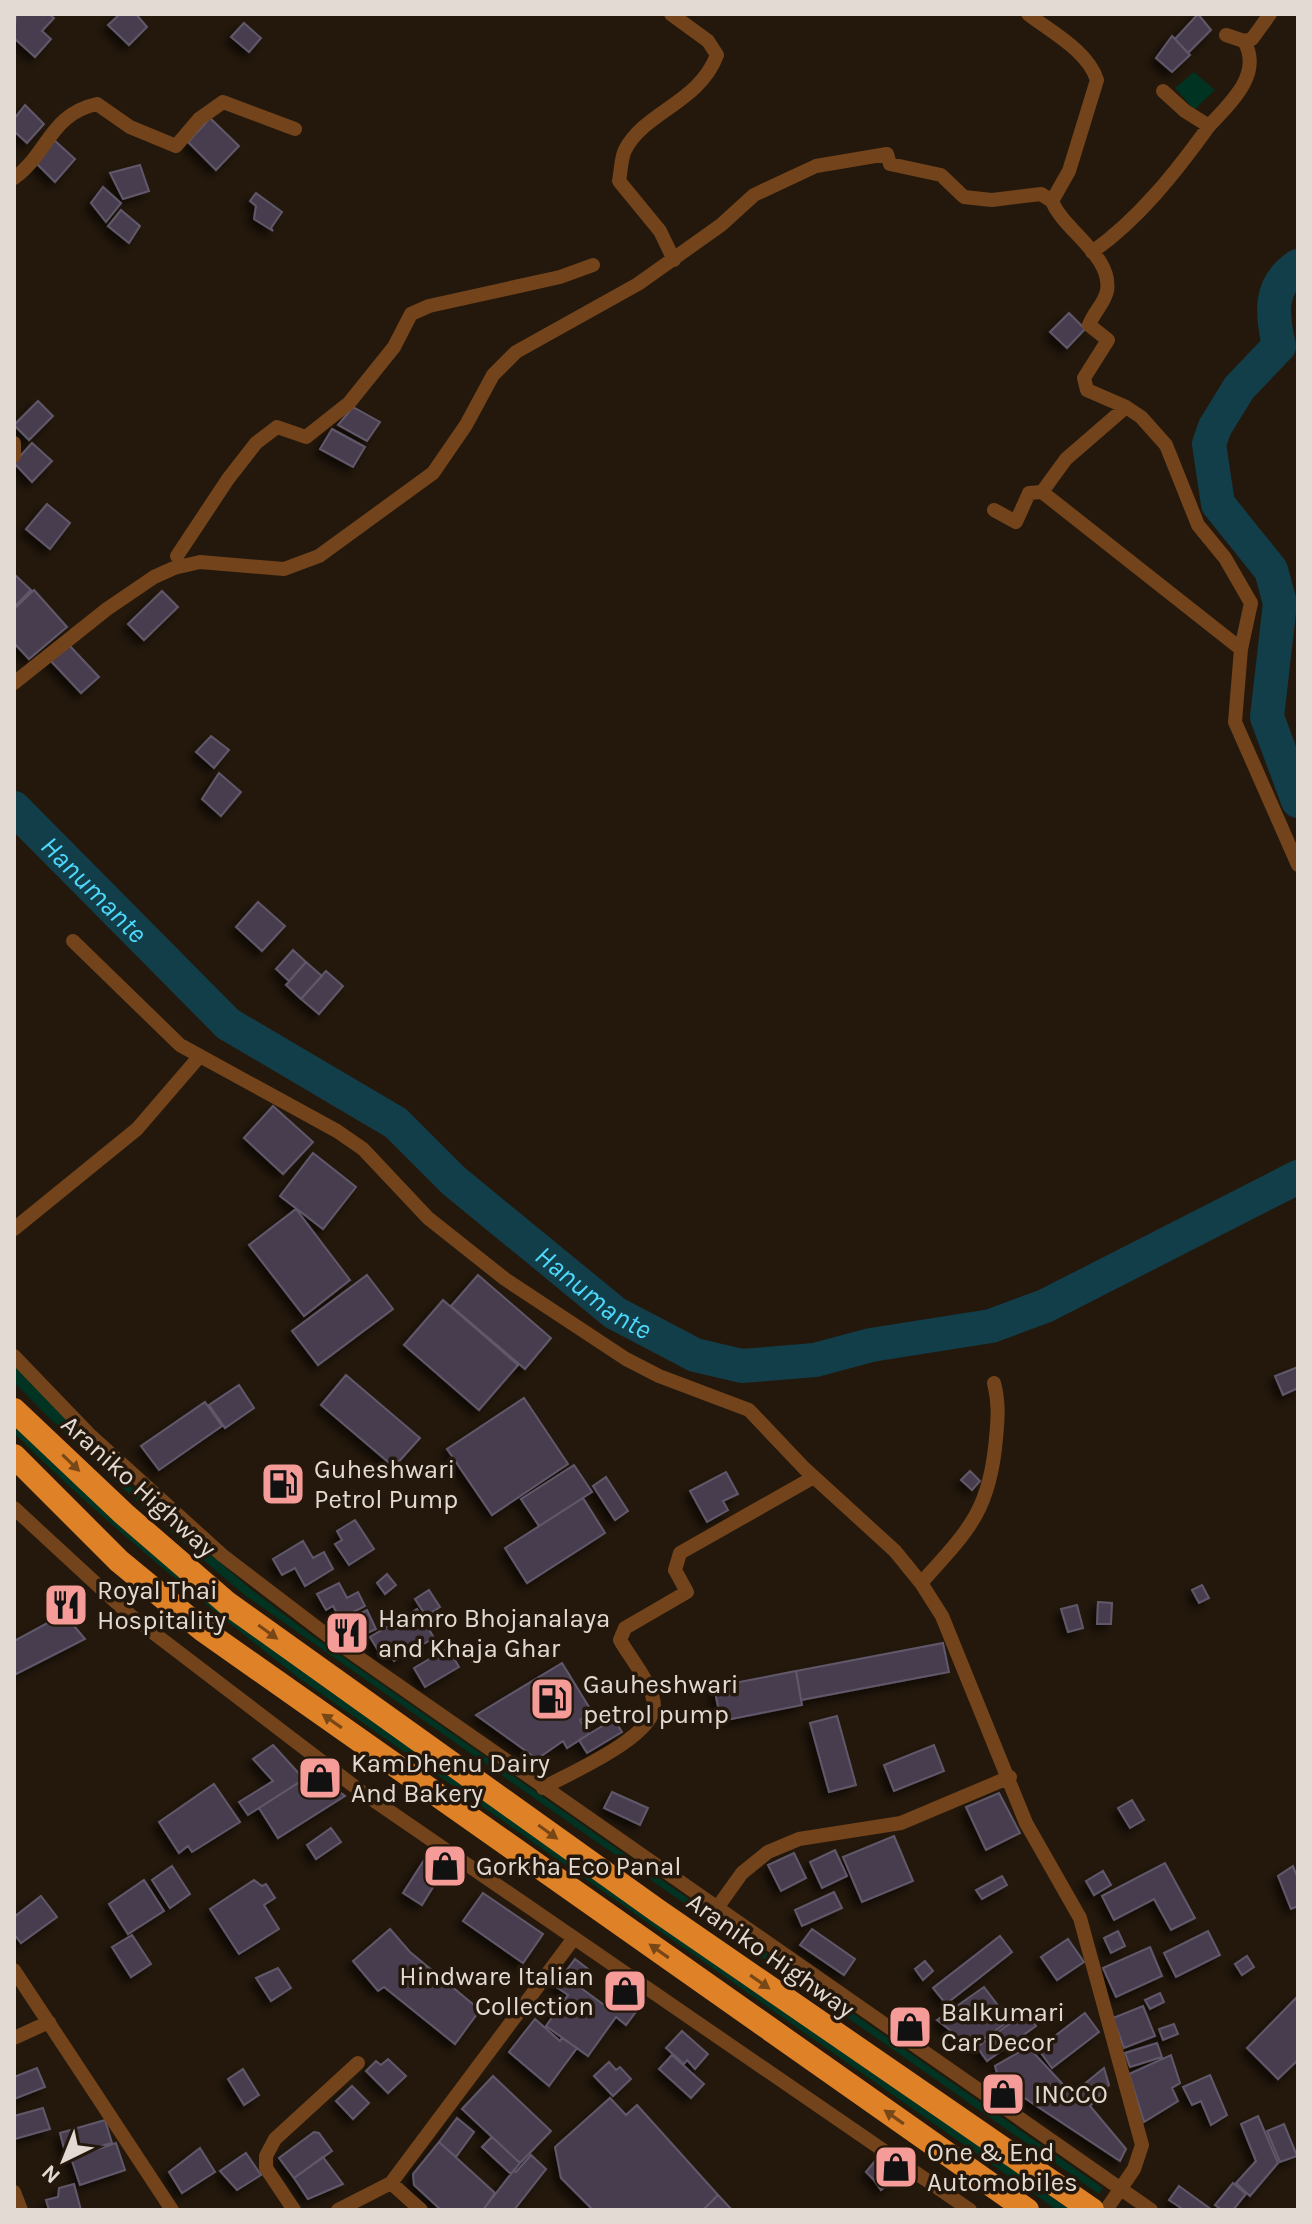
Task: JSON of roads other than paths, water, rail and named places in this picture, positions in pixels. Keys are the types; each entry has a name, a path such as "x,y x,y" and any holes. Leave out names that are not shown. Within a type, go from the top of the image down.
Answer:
{"highway":[{"name":"Araniko Highway","path":"14,1410 124,1514 227,1603 658,1911 1092,2210"},
{"path":"14,1456 119,1561 203,1630 1027,2210"}],"street":[{"path":"671,14 708,41 717,55 710,74 641,132 625,150 619,181 660,231 674,260"},
{"path":"1028,14 1077,52 1093,68 1097,80 1069,171 1052,201"},
{"path":"1226,35 1244,41 1252,39 1270,14"},
{"path":"1092,252 1117,235 1180,167 1252,68 1252,55 1244,41"},
{"path":"1163,91 1185,111 1209,126"},
{"path":"14,178 66,116 79,108 97,104 130,127 176,146 199,119 223,102 295,129"},
{"path":"14,683 107,609 174,568 200,562 284,569 319,556 433,473 466,425 493,375 516,352 638,284 674,260 754,195 816,166 887,154 890,164 941,175 964,197 992,200 1041,194 1052,201 1105,273 1108,287 1089,325 1108,340 1084,378 1087,390 1141,417 1166,445 1198,525 1225,558 1251,603 1241,649 1235,722 1298,865"},
{"path":"177,556 256,443 277,427 306,437 349,403 394,347 411,314 429,306 560,277 593,265"},
{"path":"1042,492 1066,459 1126,407"},
{"path":"14,443 14,456"},
{"path":"994,510 1016,522 1029,493 1042,492 1241,649"},
{"path":"73,941 166,1032 199,1057 337,1131 363,1149 445,1234 584,1333 659,1376 749,1410 814,1477 895,1551 942,1616 1010,1777 1026,1823 1080,1918 1142,2145 1134,2169 1106,2210"},
{"path":"14,1229 137,1129 199,1057"},
{"path":"14,1356 91,1436 222,1555 332,1639 1151,2210"},
{"path":"921,1583 966,1532 982,1508 993,1474 999,1401 994,1383"},
{"path":"543,1788 631,1739 649,1720 654,1709 652,1697 620,1640 625,1628 687,1592 675,1570 680,1553 814,1477"},
{"path":"14,1508 130,1615 363,1793 970,2210"},
{"path":"717,1908 742,1873 768,1852 799,1839 901,1823 1010,1777"},
{"path":"338,2210 396,2188 574,1938"},
{"path":"14,1970 172,2210"},
{"path":"14,2038 49,2022"},
{"path":"294,2210 266,2168 266,2156 275,2139 358,2063"},
{"path":"396,2188 401,2210"},
{"path":"396,2188 421,2210"},
{"path":"14,2192 21,2210"}],"waterway":[{"path":"1298,266 1288,274 1277,292 1274,312 1279,346 1239,388 1215,427 1209,444 1218,504 1271,570 1280,603 1267,717 1298,801"},
{"name":"Hanumante","path":"14,808 228,1024 396,1123 454,1181 615,1313 695,1355 742,1366 815,1360 871,1345 991,1326 1045,1306 1298,1177"}],"place":[{"name":"Guheshwari Petrol Pump","path":"283,1484"},
{"name":"Royal Thai Hospitality","path":"66,1605"},
{"name":"Hamro Bhojanalaya and Khaja Ghar","path":"347,1633"},
{"name":"Gauheshwari petrol pump","path":"552,1699"},
{"name":"KamDhenu Dairy And Bakery","path":"320,1778"},
{"name":"Gorkha Eco Panal","path":"445,1866"},
{"name":"Hindware Italian Collection","path":"625,1991"},
{"name":"Balkumari Car Decor","path":"910,2027"},
{"name":"INCCO","path":"1003,2094"},
{"name":"One & End Automobiles","path":"896,2167"}]}
